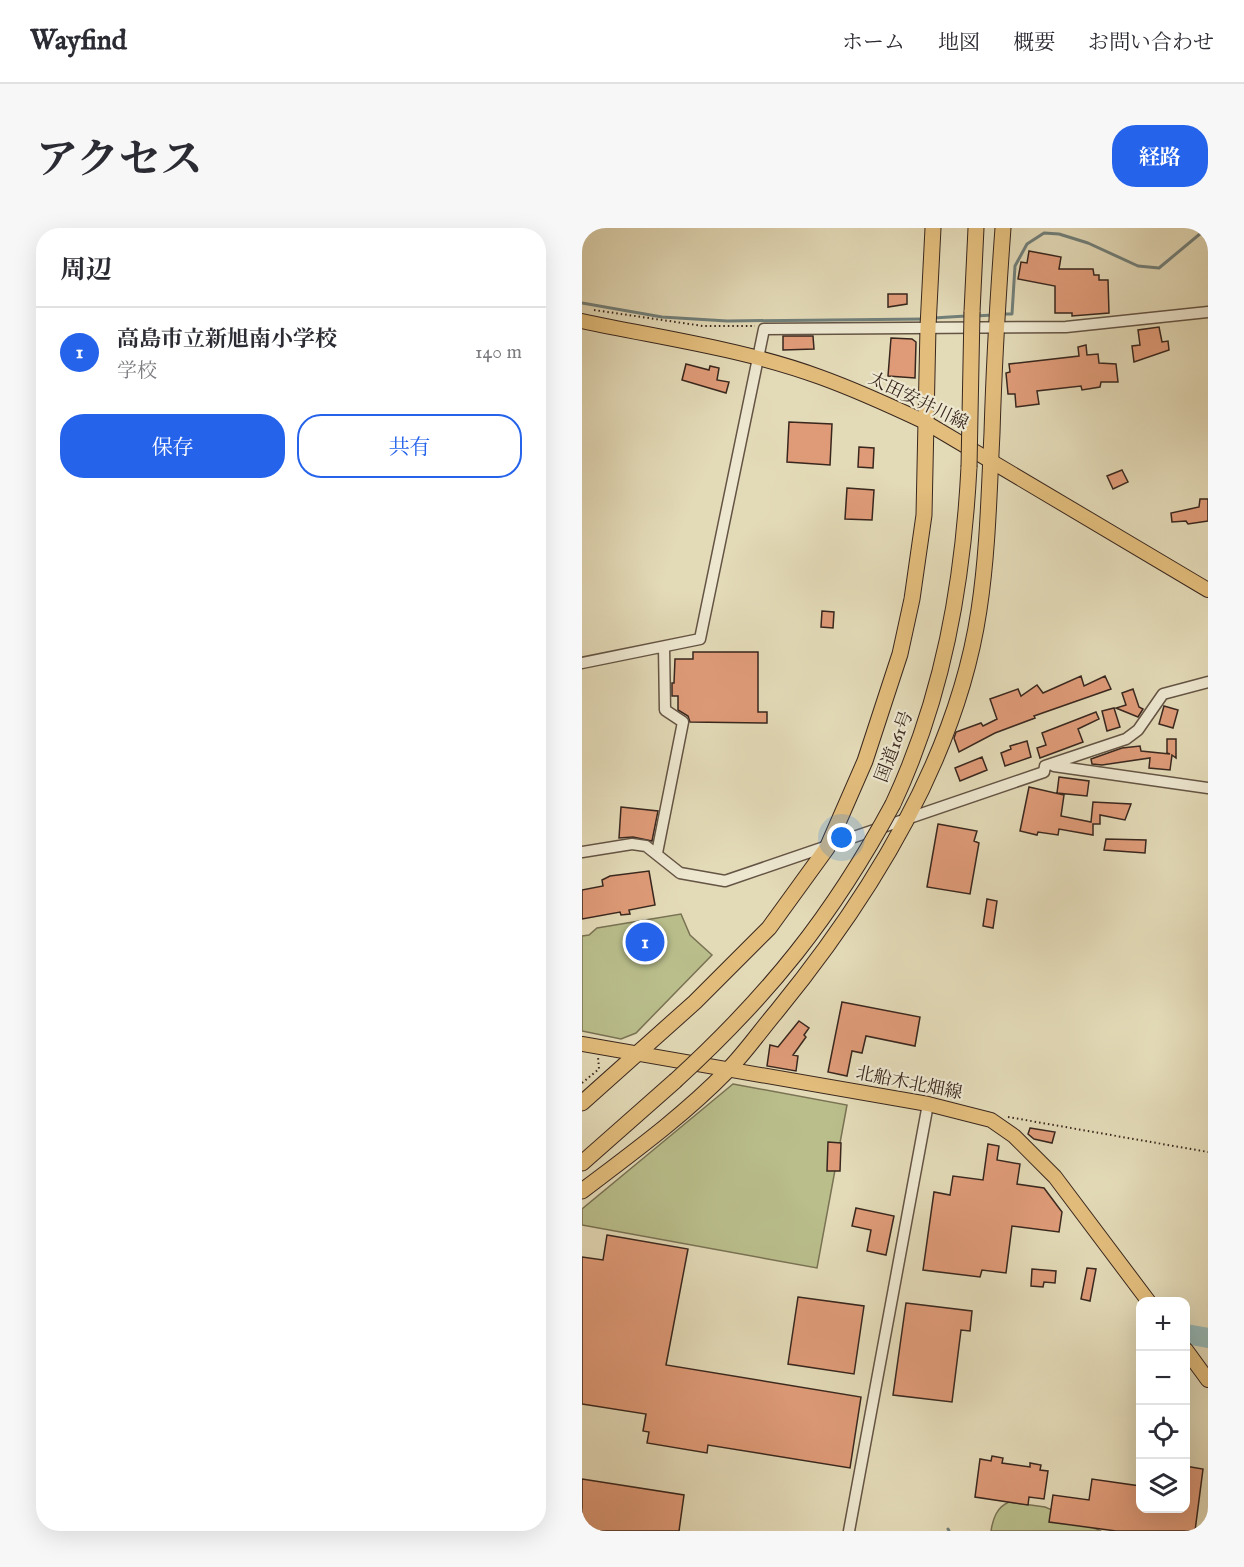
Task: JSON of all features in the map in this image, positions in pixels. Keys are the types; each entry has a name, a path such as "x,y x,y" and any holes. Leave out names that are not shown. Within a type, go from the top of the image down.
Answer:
{"highway":[{"path":"582,1103 694,1002 770,928 827,848 865,761 900,654 912,599 924,515 925,422 933,228"},
{"name":"国道161号","path":"582,1163 729,1031 799,952 844,888 893,804 921,738 945,658 960,568 969,466 976,228"},
{"path":"582,1191 676,1118 729,1070 812,969 854,907 906,819 951,716 972,646 984,572 1003,228"}],"main road":[{"name":"太田安井川線","path":"582,321 757,359 818,376 925,422 1208,590"},
{"name":"北船木北畑線","path":"582,1044 928,1104 991,1120 1014,1136 1055,1177 1145,1297"},
{"path":"1186,1351 1208,1380"}],"street":[{"path":"582,663 700,639 764,329 1066,327 1208,312"},
{"path":"657,853 683,722 664,710 664,647"},
{"path":"1045,766 1126,739 1138,729 1163,694 1208,682"},
{"path":"582,852 632,844 646,846 680,873 725,881 1044,772 1045,766"},
{"path":"1045,766 1061,766 1208,788"},
{"path":"849,1531 928,1104"}],"path":[{"path":"594,310 703,326 754,325 764,329"},
{"path":"582,1083 598,1069 597,1047"},
{"path":"991,1120 1007,1117 1034,1120 1208,1152"}],"green space":[{"path":"681,914 690,935 712,955 636,1033 621,1039 582,1031 582,936 589,935 597,928"},
{"path":"733,1084 847,1105 817,1268 582,1225 582,1209"},
{"path":"1009,1502 1045,1507 1101,1531 991,1531 996,1513"}],"building":[{"path":"1029,251 1061,257 1059,269 1093,269 1094,275 1099,275 1099,280 1108,280 1109,313 1072,316 1072,313 1055,313 1055,286 1018,279 1021,262 1027,263"},
{"path":"888,294 907,294 907,304 888,307"},
{"path":"1159,327 1162,342 1168,341 1169,350 1134,362 1132,346 1140,345 1138,330"},
{"path":"783,336 813,336 814,349 783,350"},
{"path":"891,338 912,339 916,342 915,378 888,376"},
{"path":"1086,345 1087,355 1098,354 1099,363 1116,364 1118,382 1101,382 1100,387 1082,390 1081,386 1037,391 1039,404 1016,407 1015,394 1008,394 1006,373 1010,372 1009,364 1079,356 1078,347"},
{"path":"686,364 709,370 710,366 719,368 717,380 729,382 726,393 682,380"},
{"path":"789,422 832,424 830,465 787,462"},
{"path":"859,447 874,448 873,468 858,467"},
{"path":"1122,470 1128,482 1113,489 1107,476"},
{"path":"847,488 874,490 872,520 845,519"},
{"path":"1200,499 1208,499 1208,521 1188,524 1186,521 1172,522 1171,513 1199,507"},
{"path":"822,611 834,612 833,628 821,627"},
{"path":"693,652 758,652 758,712 767,712 767,723 690,722 688,716 678,710 678,696 672,696 672,683 674,683 675,659 693,659"},
{"path":"1081,676 1084,686 1105,676 1111,689 1034,716 1035,718 995,733 959,752 954,738 956,732 981,723 983,726 997,719 990,699 1018,689 1021,696 1037,685 1043,693"},
{"path":"1133,689 1139,707 1143,709 1138,717 1116,708 1126,705 1122,693"},
{"path":"1164,706 1178,710 1173,728 1159,724"},
{"path":"1114,708 1120,727 1107,731 1102,711"},
{"path":"1096,712 1099,719 1078,729 1083,742 1040,758 1037,748 1046,745 1042,733"},
{"path":"1167,739 1176,739 1176,758 1172,755 1170,770 1149,768 1150,758 1102,765 1092,764 1091,759 1122,748 1140,746 1141,751 1170,754 1167,753"},
{"path":"1027,741 1031,757 1005,766 1001,753 1011,749 1010,746"},
{"path":"982,757 987,770 960,781 955,768"},
{"path":"1059,777 1089,781 1087,796 1057,793"},
{"path":"1029,787 1064,795 1061,816 1091,822 1093,802 1131,804 1125,820 1100,815 1100,824 1093,824 1093,835 1059,829 1058,835 1038,832 1037,835 1020,831"},
{"path":"621,807 658,811 652,841 633,837 619,838"},
{"path":"938,824 977,831 974,841 979,843 970,894 927,887"},
{"path":"1106,839 1146,840 1145,853 1104,850"},
{"path":"649,871 655,905 629,910 630,914 621,915 620,912 582,919 582,890 603,886 602,880 610,876"},
{"path":"987,899 997,901 993,928 983,926"},
{"path":"842,1002 920,1017 915,1046 866,1036 862,1053 852,1051 847,1076 828,1072"},
{"path":"799,1021 809,1028 804,1035 806,1037 793,1055 798,1056 796,1071 767,1066 770,1045 778,1047"},
{"path":"1030,1128 1055,1132 1052,1143 1034,1139 1028,1134"},
{"path":"828,1142 841,1143 840,1171 827,1171"},
{"path":"988,1144 999,1146 997,1160 1020,1164 1017,1184 1044,1188 1062,1212 1059,1232 1012,1226 1006,1273 982,1270 980,1277 923,1270 934,1192 950,1195 953,1176 983,1180"},
{"path":"856,1208 894,1216 886,1255 867,1251 871,1230 852,1226"},
{"path":"607,1235 688,1249 666,1365 861,1397 850,1468 708,1445 707,1453 647,1443 649,1432 643,1431 646,1414 582,1404 582,1257 603,1260"},
{"path":"1087,1268 1096,1269 1090,1301 1081,1299"},
{"path":"1032,1269 1056,1271 1055,1283 1044,1282 1043,1287 1031,1286"},
{"path":"798,1297 864,1306 854,1374 788,1364"},
{"path":"906,1303 972,1311 970,1331 961,1330 952,1402 893,1395"},
{"path":"992,1456 1003,1458 1002,1463 1030,1467 1030,1463 1041,1465 1040,1470 1048,1471 1044,1499 1029,1497 1028,1505 975,1497 980,1459 991,1461"},
{"path":"1190,1467 1203,1469 1195,1531 1116,1531 1049,1522 1053,1495 1089,1500 1092,1479 1136,1485 1136,1513 1190,1513"},
{"path":"582,1479 684,1495 679,1531 582,1531"}],"waterway":[{"path":"1002,314 1012,314 1015,266 1027,244 1044,233 1059,234 1088,243 1138,266 1159,268 1207,228"},
{"path":"582,303 662,317 727,321 924,319"},
{"path":"975,316 993,315"},
{"path":"933,318 966,316"},
{"path":"1190,1335 1208,1338"}],"place":[{"name":"高島市立新旭南小学校","path":"645,942"}]}
